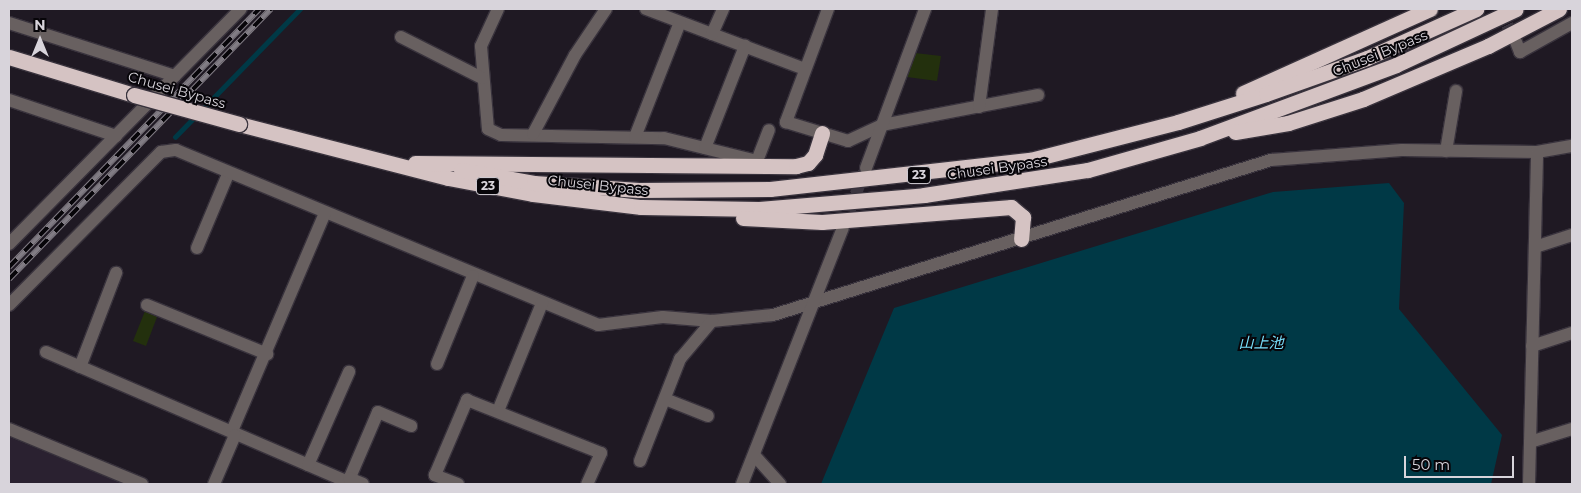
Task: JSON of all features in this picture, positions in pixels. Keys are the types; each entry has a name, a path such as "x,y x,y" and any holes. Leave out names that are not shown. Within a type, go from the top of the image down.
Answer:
{"highway":[{"path":"1178,122 1430,9"},
{"name":"Chusei Bypass","path":"338,149 534,183 639,190 770,189 1030,160 1178,122 1367,58 1476,9"},
{"name":"Chusei Bypass","path":"9,57 134,95 239,124 448,178 533,194 668,208 760,209 970,189 1088,170 1200,138 1396,65 1516,9"},
{"path":"1200,138 1288,124 1363,99 1488,46 1559,9"},
{"path":"415,163 796,166 808,163 815,155 822,133"},
{"path":"668,208 737,218 822,222 1011,207 1023,218 1020,239"}],"street":[{"path":"9,244 241,9"},
{"path":"498,9 481,46 482,78 488,129 501,135 533,134 664,138 757,161 769,130"},
{"path":"533,134 575,55 606,9"},
{"path":"646,9 806,69"},
{"path":"712,34 723,9"},
{"path":"828,9 786,122 848,141 882,125 1038,95"},
{"path":"866,168 925,9"},
{"path":"979,107 992,9"},
{"path":"635,137 680,22"},
{"path":"9,23 175,76"},
{"path":"1516,42 1520,52 1572,23"},
{"path":"401,37 482,78"},
{"path":"705,148 744,46"},
{"path":"1446,151 1456,91"},
{"path":"9,100 116,136"},
{"path":"9,305 161,152 176,150 473,276 598,325 663,317 712,321 773,315 1271,160 1402,150 1537,152 1572,146"},
{"path":"1529,484 1537,152"},
{"path":"197,248 229,172"},
{"path":"214,484 233,433 325,213"},
{"path":"742,484 843,228"},
{"path":"1535,247 1572,235"},
{"path":"80,366 116,273"},
{"path":"437,364 473,276"},
{"path":"498,411 542,303"},
{"path":"147,305 266,354"},
{"path":"640,461 680,360 712,321"},
{"path":"1532,346 1572,333"},
{"path":"46,352 348,482 378,412 411,426"},
{"path":"308,465 349,372"},
{"path":"665,399 708,416"},
{"path":"458,484 435,475 468,400 601,453 587,484"},
{"path":"9,429 142,484"},
{"path":"1530,442 1572,429"},
{"path":"754,455 780,484"},
{"path":"350,478 363,484"}],"shaded area":[{"path":"9,437 125,484 9,484"}],"green space":[{"path":"915,53 941,56 937,81 907,77"},
{"path":"145,311 157,317 146,346 133,341"}],"water":[{"name":"山上池","path":"1389,183 1404,203 1399,309 1502,435 1491,484 821,484 894,308 1273,192"}],"waterway":[{"path":"175,137 300,9"}],"tunnel":[{"path":"1499,9 1516,42"},
{"path":"843,228 864,172"}],"railway":[{"path":"9,267 259,9"},
{"path":"9,279 271,9"}]}
